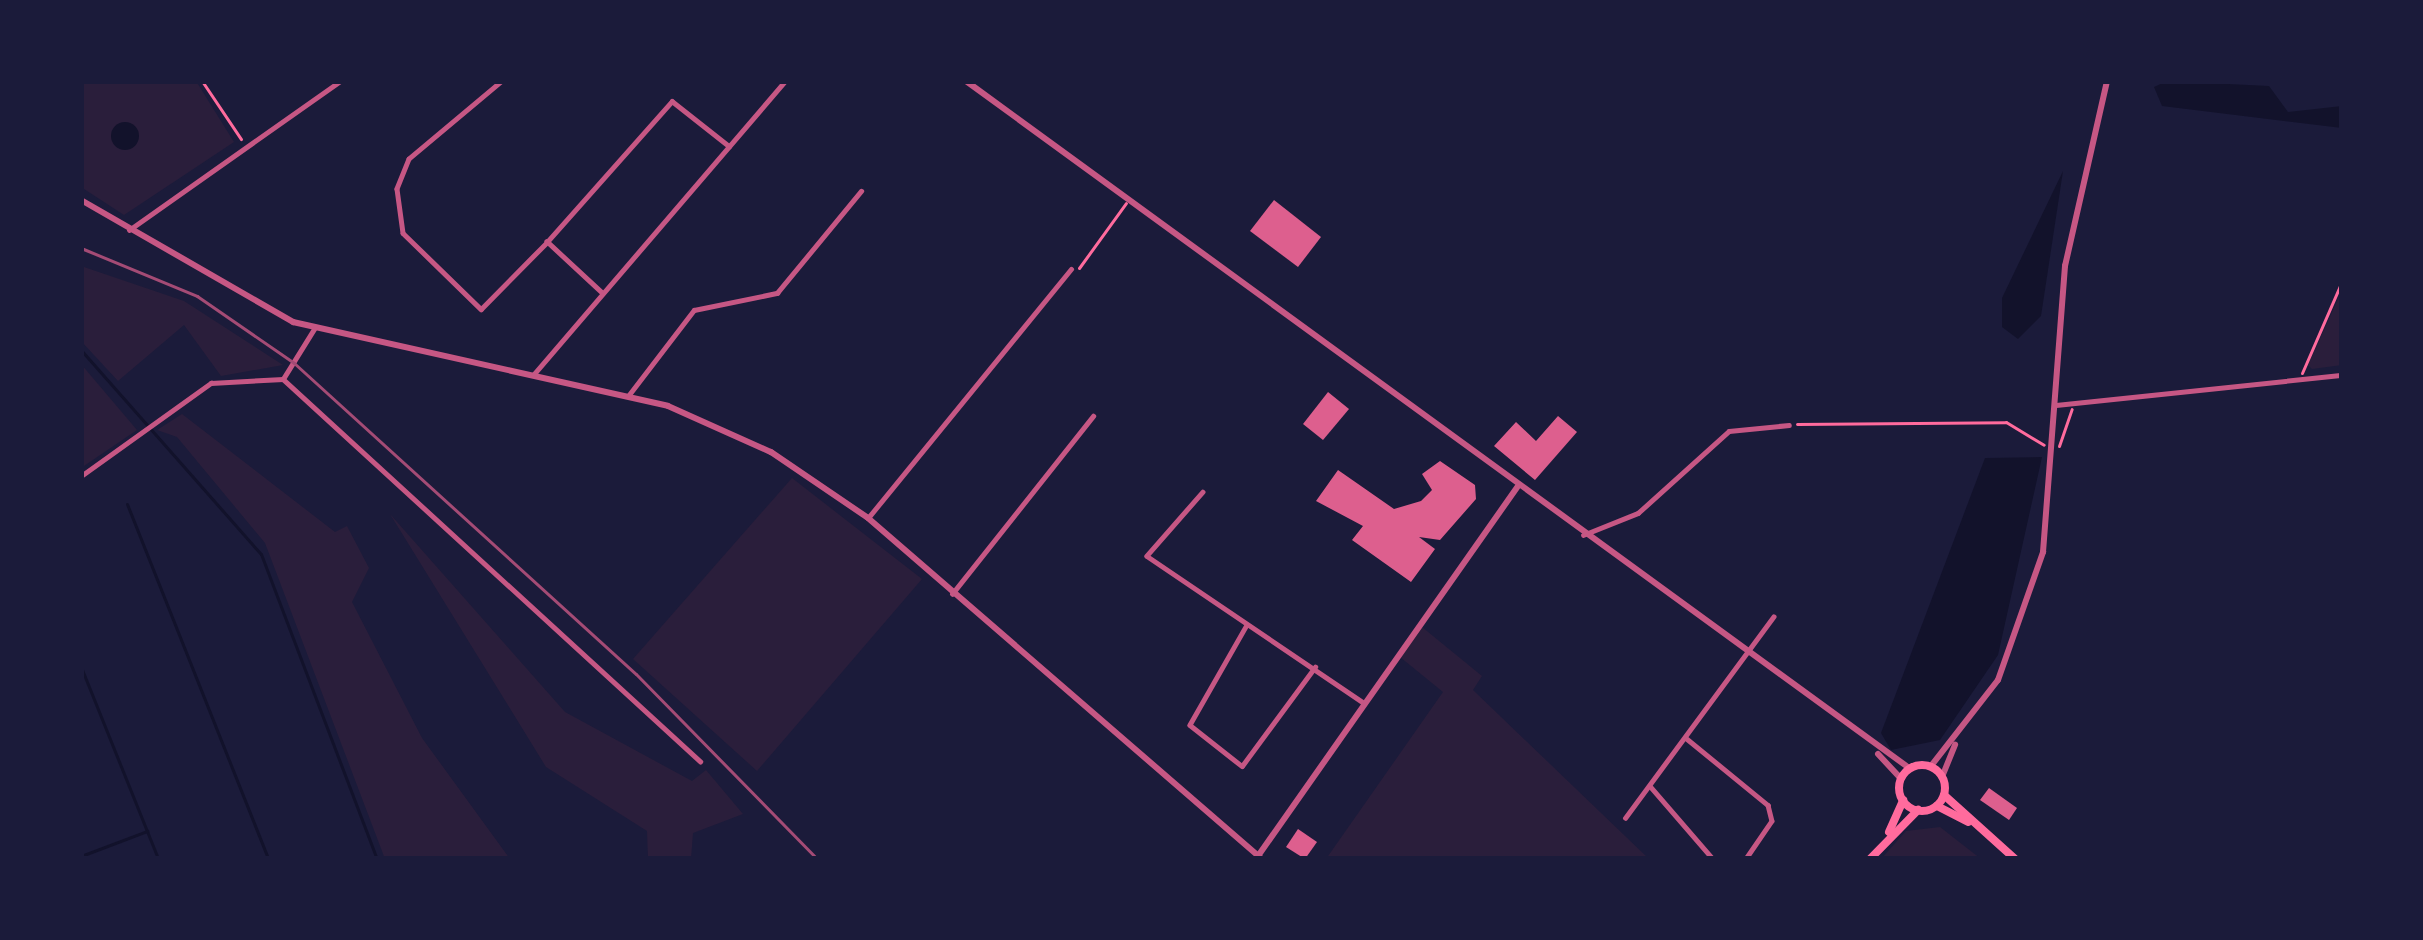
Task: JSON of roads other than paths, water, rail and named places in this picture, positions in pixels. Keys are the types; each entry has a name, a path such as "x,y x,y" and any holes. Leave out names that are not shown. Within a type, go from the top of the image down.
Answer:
{"main road":[{"path":"1889,834 1903,800 1901,779 1910,768 1930,766 1942,777 1944,795 1968,822 2015,859"},
{"path":"1937,806 1944,795"},
{"path":"1903,800 1918,810"},
{"path":"1870,859 1889,834 1918,810 1937,806 1968,822"}],"street":[{"path":"129,230 340,81"},
{"path":"502,81 409,159 397,189 403,233 481,309 672,101 729,146"},
{"path":"534,374 785,81"},
{"path":"966,81 1878,754 1901,779"},
{"path":"1942,777 1954,744 2028,605 2051,446 2065,266 2107,81"},
{"path":"628,396 694,310 777,293 861,191"},
{"path":"81,200 314,329 534,374 710,421 868,518 1260,857 1517,487"},
{"path":"547,242 602,292"},
{"path":"868,518 1071,269"},
{"path":"283,379 314,329"},
{"path":"2053,405 2342,375"},
{"path":"81,476 211,383 283,379 700,761"},
{"path":"952,594 1093,416"},
{"path":"1583,535 1639,513 1729,431 1789,424"},
{"path":"1203,492 1147,556 1364,702"},
{"path":"1625,818 1773,617"},
{"path":"1249,622 1190,724 1242,766 1315,667"},
{"path":"1685,737 1768,805 1772,821 1746,859"},
{"path":"1930,766 1954,744"},
{"path":"1878,754 1910,768"},
{"path":"1649,786 1713,859"}],"waterway":[{"path":"81,350 261,554 377,859"},
{"path":"127,504 268,859"},
{"path":"81,667 158,859"},
{"path":"81,856 147,831"}],"railway":[{"path":"81,248 197,296 294,363 636,674 817,859"}]}
